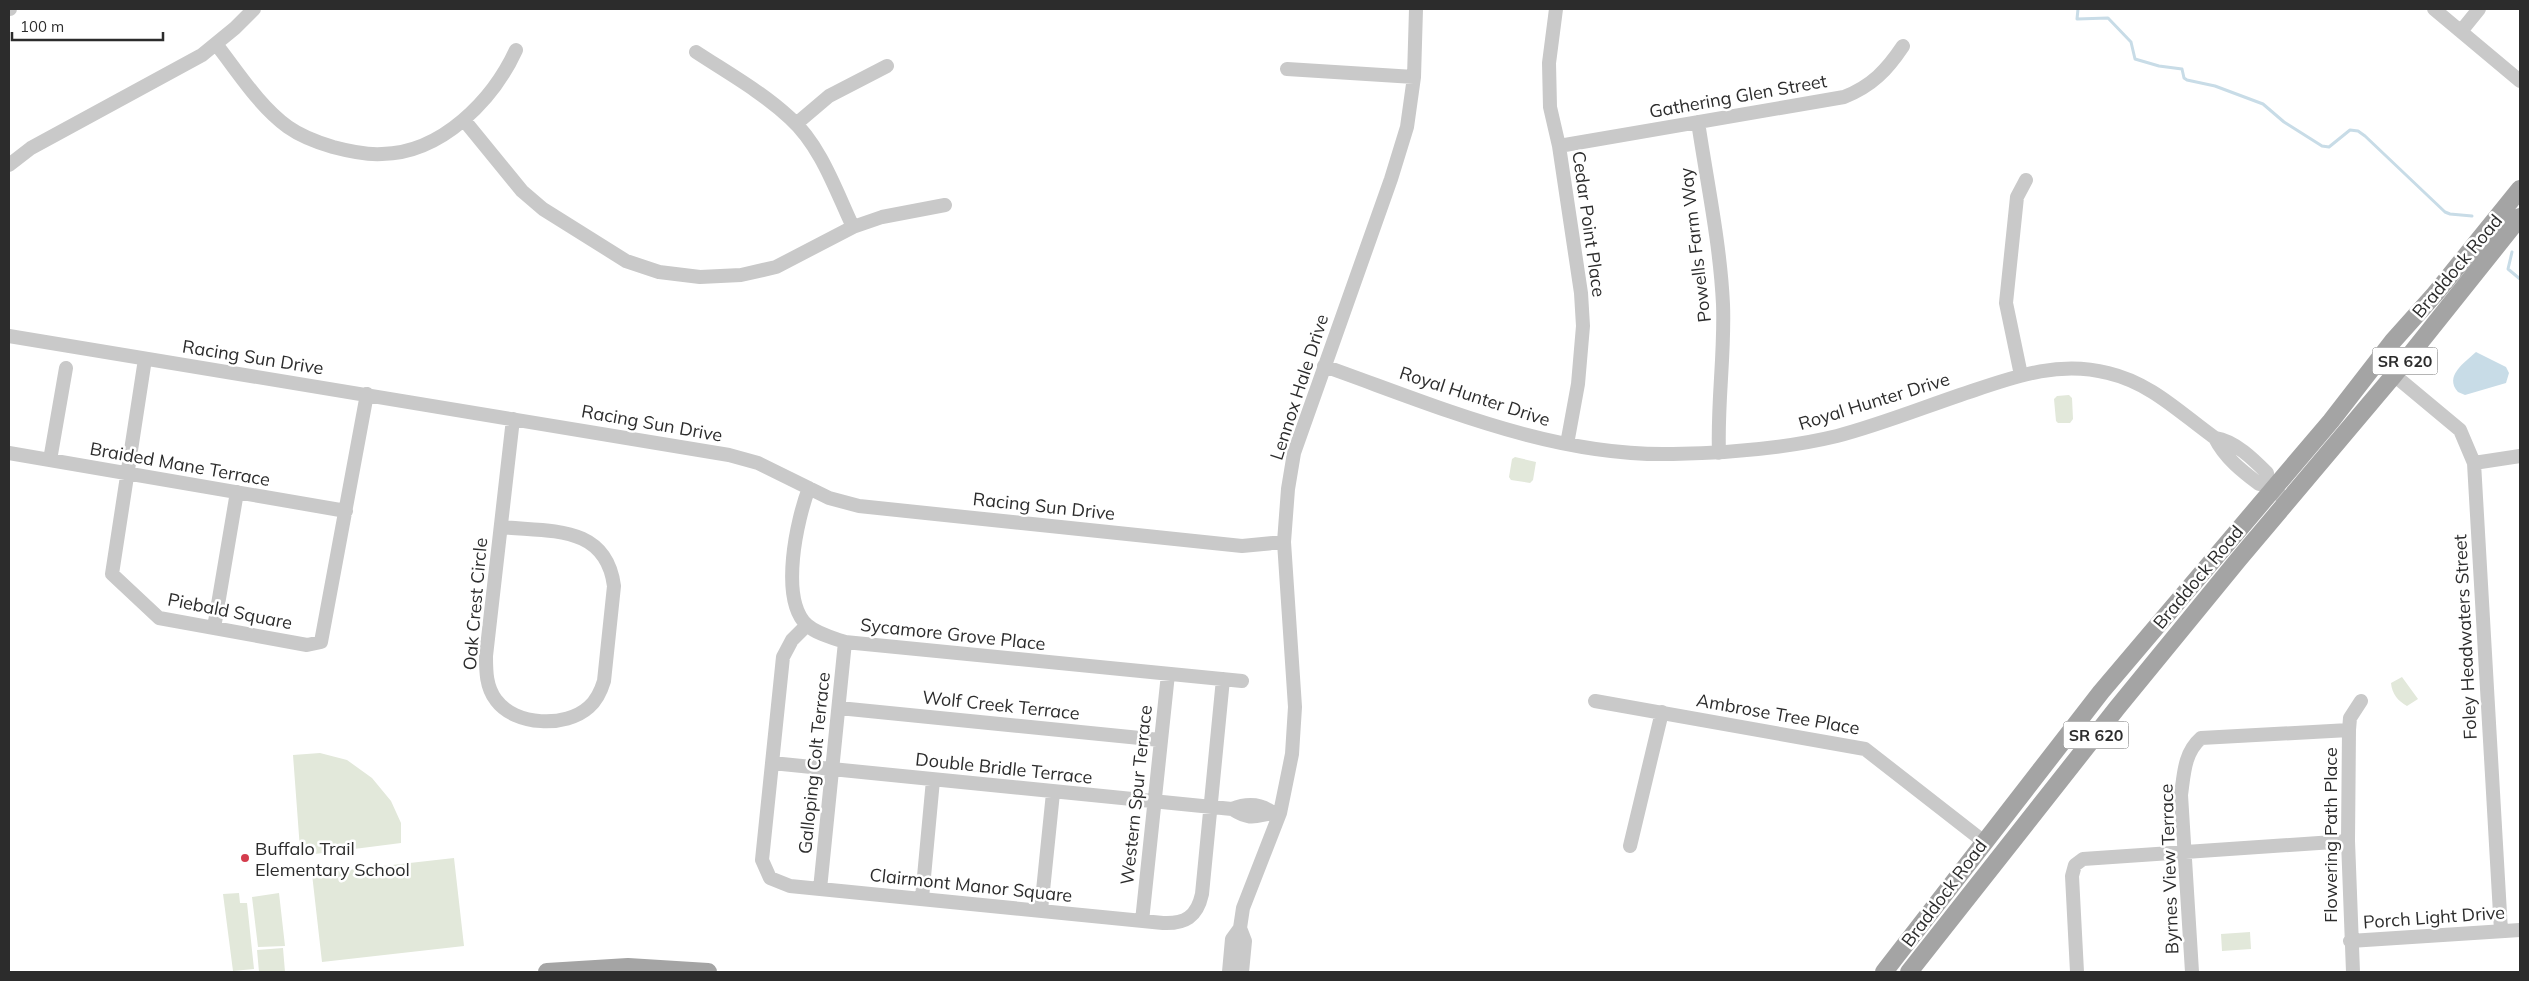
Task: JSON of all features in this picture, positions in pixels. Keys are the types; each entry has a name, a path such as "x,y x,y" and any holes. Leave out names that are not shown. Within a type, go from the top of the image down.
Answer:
{"main road":[{"name":"Braddock Road","path":"1884,972 1983,841 2101,692 2271,485 2520,189"},
{"path":"2487,258 2520,200"},
{"name":"Braddock Road","path":"1909,972 2238,560 2394,375 2520,217"},
{"path":"2059,782 2057,770 2060,765 2100,716 2103,706 2101,692"},
{"path":"1944,928 1944,914 1986,852 1983,841"},
{"path":"547,972 628,967 708,972"}],"street":[{"path":"9,165 31,148 202,55 254,9"},
{"name":"Lennox Hale Drive","path":"1229,972 1232,939 1240,928 1246,898 1276,813 1292,754 1295,707 1284,542 1288,489 1294,453 1391,179 1407,127 1414,77 1416,9"},
{"name":"Cedar Point Place","path":"1556,9 1549,63 1550,108 1559,146 1581,293 1582,326 1579,374 1567,444"},
{"path":"2434,9 2462,30 2520,81"},
{"path":"2462,30 2479,9"},
{"path":"216,44 271,113 288,128 309,140 347,151 382,154 414,148 437,138 464,120 506,73 516,50"},
{"name":"Gathering Glen Street","path":"1559,146 1844,97 1872,84 1888,68 1903,46"},
{"path":"696,52 762,96 796,124 821,160 853,227"},
{"path":"796,124 828,96 886,66"},
{"path":"1287,69 1414,77"},
{"path":"464,120 522,191 543,209 626,261 659,272 700,277 741,275 767,270 853,227 902,212 944,205"},
{"name":"Powells Farm Way","path":"1698,122 1718,251 1723,304 1723,354 1718,407 1719,453"},
{"path":"2021,375 2006,303 2017,197 2026,180"},
{"name":"Racing Sun Drive","path":"9,336 729,455 758,463 829,498 859,506 1242,546 1284,542"},
{"name":"Piebald Square","path":"145,359 112,574 159,618 307,645 322,642 367,394"},
{"name":"Royal Hunter Drive","path":"1324,366 1484,423 1567,444 1612,450 1670,454 1719,453 1793,445 1839,435 2021,375 2068,367 2108,373 2133,381 2158,394 2215,438 2222,453 2254,480 2259,484 2271,485"},
{"path":"50,460 66,368"},
{"name":"Foley Headwaters Street","path":"2394,375 2460,430 2474,463 2500,932"},
{"name":"Oak Crest Circle","path":"501,528 579,536 595,545 606,559 612,575 614,586 604,681 599,695 588,708 563,720 547,721 522,717 510,712 497,701 489,687 486,656 513,419"},
{"name":"Braided Mane Terrace","path":"9,454 346,511"},
{"path":"2474,463 2520,456"},
{"path":"2271,485 2287,502"},
{"path":"807,625 798,612 792,597 792,582 799,518 809,488"},
{"path":"214,628 237,492"},
{"name":"Sycamore Grove Place","path":"807,625 825,635 845,642 1242,682"},
{"name":"Clairmont Manor Square","path":"807,625 792,640 783,657 762,853 763,867 770,878 783,884 820,889 1142,921 1180,923 1193,916 1202,894 1223,680"},
{"name":"Galloping Colt Terrace","path":"820,889 845,642"},
{"name":"Western Spur Terrace","path":"1142,921 1168,674"},
{"name":"Ambrose Tree Place","path":"1595,701 1865,749 1983,841"},
{"name":"Flowering Path Place","path":"2353,972 2350,941 2348,841 2349,730 2350,718 2361,701"},
{"name":"Wolf Creek Terrace","path":"839,708 1160,740"},
{"path":"1630,846 1662,712"},
{"name":"Byrnes View Terrace","path":"2192,972 2181,795 2185,767 2191,747 2201,738 2349,730"},
{"name":"Double Bridle Terrace","path":"772,763 1053,793 1232,809 1242,805 1263,805 1276,813"},
{"path":"922,898 933,780"},
{"path":"1041,910 1053,793"},
{"path":"2078,972 2072,876 2075,865 2083,859 2348,841"},
{"name":"Lennox Hale Drive","path":"1240,928 1245,941 1242,972"},
{"name":"Porch Light Drive","path":"2350,941 2520,930"}],"shaded area":[{"path":"2069,395 2072,398 2073,419 2070,423 2058,423 2056,421 2054,399 2057,396"},
{"path":"1515,457 1536,462 1533,480 1530,483 1511,480 1509,477 1512,459"},
{"path":"2402,677 2418,699 2407,706 2396,697 2391,683"},
{"path":"320,753 347,760 372,778 391,801 401,823 401,843 307,855 300,849 293,755"},
{"path":"454,858 464,946 322,962 312,874"},
{"path":"239,893 240,903 247,903 254,969 233,971 223,894"},
{"path":"279,893 285,946 258,947 252,897"},
{"path":"2250,932 2251,949 2222,951 2221,934"},
{"path":"283,948 285,972 259,972 257,950"}],"water":[{"path":"2476,352 2506,367 2509,373 2506,383 2465,395 2458,392 2454,386 2454,375 2461,365"}],"waterway":[{"path":"2078,9 2077,19 2108,18 2131,42 2135,59 2159,66 2182,69 2184,78 2187,80 2215,86 2263,104 2284,122 2322,146 2329,147 2350,130 2358,131 2445,212 2472,216"},
{"path":"2512,252 2508,269 2520,279"}],"place":[{"name":"Buffalo Trail Elementary School","path":"245,858"}]}
